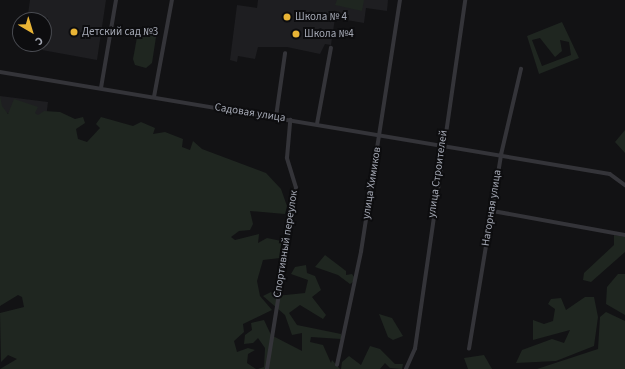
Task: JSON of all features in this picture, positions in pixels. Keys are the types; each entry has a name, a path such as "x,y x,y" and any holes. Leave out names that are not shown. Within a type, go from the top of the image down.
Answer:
{"street":[{"path":"101,88 116,0"},
{"path":"154,97 172,0"},
{"name":"улица Химиков","path":"337,366 380,135 400,0"},
{"name":"улица Строителей","path":"406,369 415,349 442,145 465,0"},
{"path":"317,124 331,48"},
{"path":"276,117 285,54"},
{"name":"Нагорная улица","path":"469,349 493,211 501,155 521,69"},
{"name":"Садовая улица","path":"0,72 610,174 625,184"},
{"name":"Спортивный переулок","path":"266,369 296,188 287,158 290,120"},
{"path":"493,211 625,235"}],"shaded area":[{"name":"Детский сад №3","path":"30,0 106,0 97,60 52,52 52,12 28,12"},
{"name":"Школа №4","path":"258,0 388,0 387,11 366,8 364,23 335,18 331,45 325,44 320,54 287,47 258,47 255,59 238,56 237,62 230,60 237,5 257,8"},
{"path":"337,0 364,0 362,11 335,5"},
{"path":"562,22 579,58 539,74 527,36","holes":["540,38 555,57 562,51 560,40 569,42 571,55 542,66 532,40"]},
{"path":"143,28 155,32 156,37 152,63 146,68 135,65 133,59 138,32"},
{"path":"0,96 48,102 46,118 0,112"},
{"path":"0,96 2,106 8,114 14,99 38,107 35,113 38,115 44,111 60,112 75,119 83,117 85,123 76,129 78,139 87,142 100,128 96,124 101,117 133,126 141,122 155,128 153,134 165,132 183,139 182,147 190,150 193,141 202,149 266,173 281,189 287,206 285,214 250,211 253,224 250,230 239,231 231,237 235,240 259,234 258,243 267,238 286,242 280,258 263,260 257,281 260,296 272,310 243,324 244,332 234,341 237,352 248,348 255,350 248,354 247,363 256,369 0,369 17,359 8,355 1,362 0,313 24,307 22,297 18,295 0,306"},
{"path":"625,130 625,153 615,142"},
{"path":"614,235 625,237 625,252 591,282 583,280 584,273 614,245"},
{"path":"325,255 346,271 346,275 352,274 356,280 350,284 338,275 315,267"},
{"path":"306,265 307,273 315,276 321,290 312,297 326,315 323,319 300,305 289,313 297,325 341,334 341,339 311,337 310,342 323,345 331,363 332,360 340,369 258,369 264,367 265,348 258,338 253,343 244,344 245,335 252,330 251,323 264,320 271,335 302,351 302,333 292,335 285,315 263,296 271,292 276,296 305,293 308,280 291,274 295,267"},
{"path":"618,274 625,274 625,315 606,304 607,287"},
{"path":"585,297 594,297 598,317 594,346 556,361 516,363 522,350 552,339 564,343 570,330 533,340 533,320 544,324 553,321 555,309 548,304 551,299 561,298 566,310"},
{"path":"606,312 625,321 625,369 537,369 598,349 600,317"},
{"path":"379,314 392,318 403,336 393,340 388,337"},
{"path":"370,346 380,349 395,364 403,364 402,369 390,368 385,363 380,369 341,369 342,362 349,356 361,365"},
{"path":"484,355 492,369 468,369 464,358"}],"place":[{"name":"Школа № 4","path":"287,17"},
{"name":"Детский сад №3","path":"74,32"},
{"name":"Школа №4","path":"296,34"}]}
